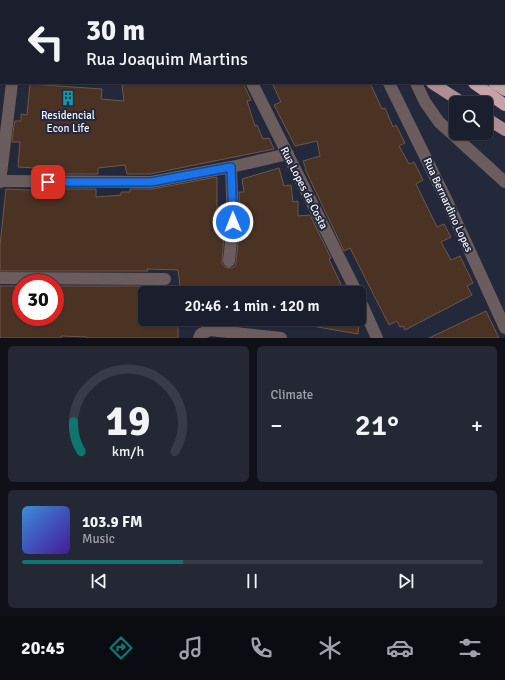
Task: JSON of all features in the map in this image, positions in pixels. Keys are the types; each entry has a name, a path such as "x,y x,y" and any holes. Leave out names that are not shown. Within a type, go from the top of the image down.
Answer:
{"highway":[{"path":"475,84 505,105"},
{"path":"496,84 505,90"}],"main road":[{"path":"434,84 452,96"},
{"path":"493,122 505,130"}],"street":[{"path":"12,84 0,182 151,182 231,167 288,154"},
{"name":"Rua Lopes da Costa","path":"253,84 354,286"},
{"name":"Rua Bernardino Lopes","path":"389,84 446,199 505,328"},
{"path":"416,84 425,102 438,122 505,182"},
{"path":"229,261 233,222 231,167"},
{"path":"0,278 165,279"},
{"path":"366,314 377,338"},
{"path":"199,338 201,334 210,330 281,338"}],"building":[{"path":"30,84 102,89 101,99 124,101 122,85 243,84 251,100 247,101 255,126 257,125 263,139 269,138 274,149 150,174 127,174 125,165 98,168 98,174 52,174 51,169 18,167 20,142 12,142 14,125 15,121 21,121 21,114 27,115"},
{"path":"272,84 370,84 382,109 385,108 393,127 396,125 405,143 399,146 409,164 414,162 423,180 416,184 437,227 444,224 451,237 441,242 451,260 460,256 473,283 467,286 472,295 405,330 403,326 400,327 397,321 389,325 350,248 344,251 305,169 303,161 320,156 317,141 295,146 274,105 281,102"},
{"path":"279,168 284,186 291,185 293,202 298,201 298,216 310,215 331,258 329,259 342,286 180,286 178,270 0,271 0,245 6,189 50,191 51,189 96,189 96,197 121,195 121,192 130,192 130,189 152,189 217,177 217,213 225,213 222,264 225,267 232,268 235,266 236,262 240,223 239,192 244,192 242,179"},
{"path":"0,286 12,286 12,326 64,326 64,286 138,286 138,326 178,326 178,338 87,338 61,336 61,338 0,338"},
{"path":"486,311 499,338 429,338"},
{"path":"312,326 359,326 358,334"}],"place":[{"name":"Residencial Econ Life","path":"68,98"}],"route":[{"path":"48,182 151,182 231,167 233,222"}]}
